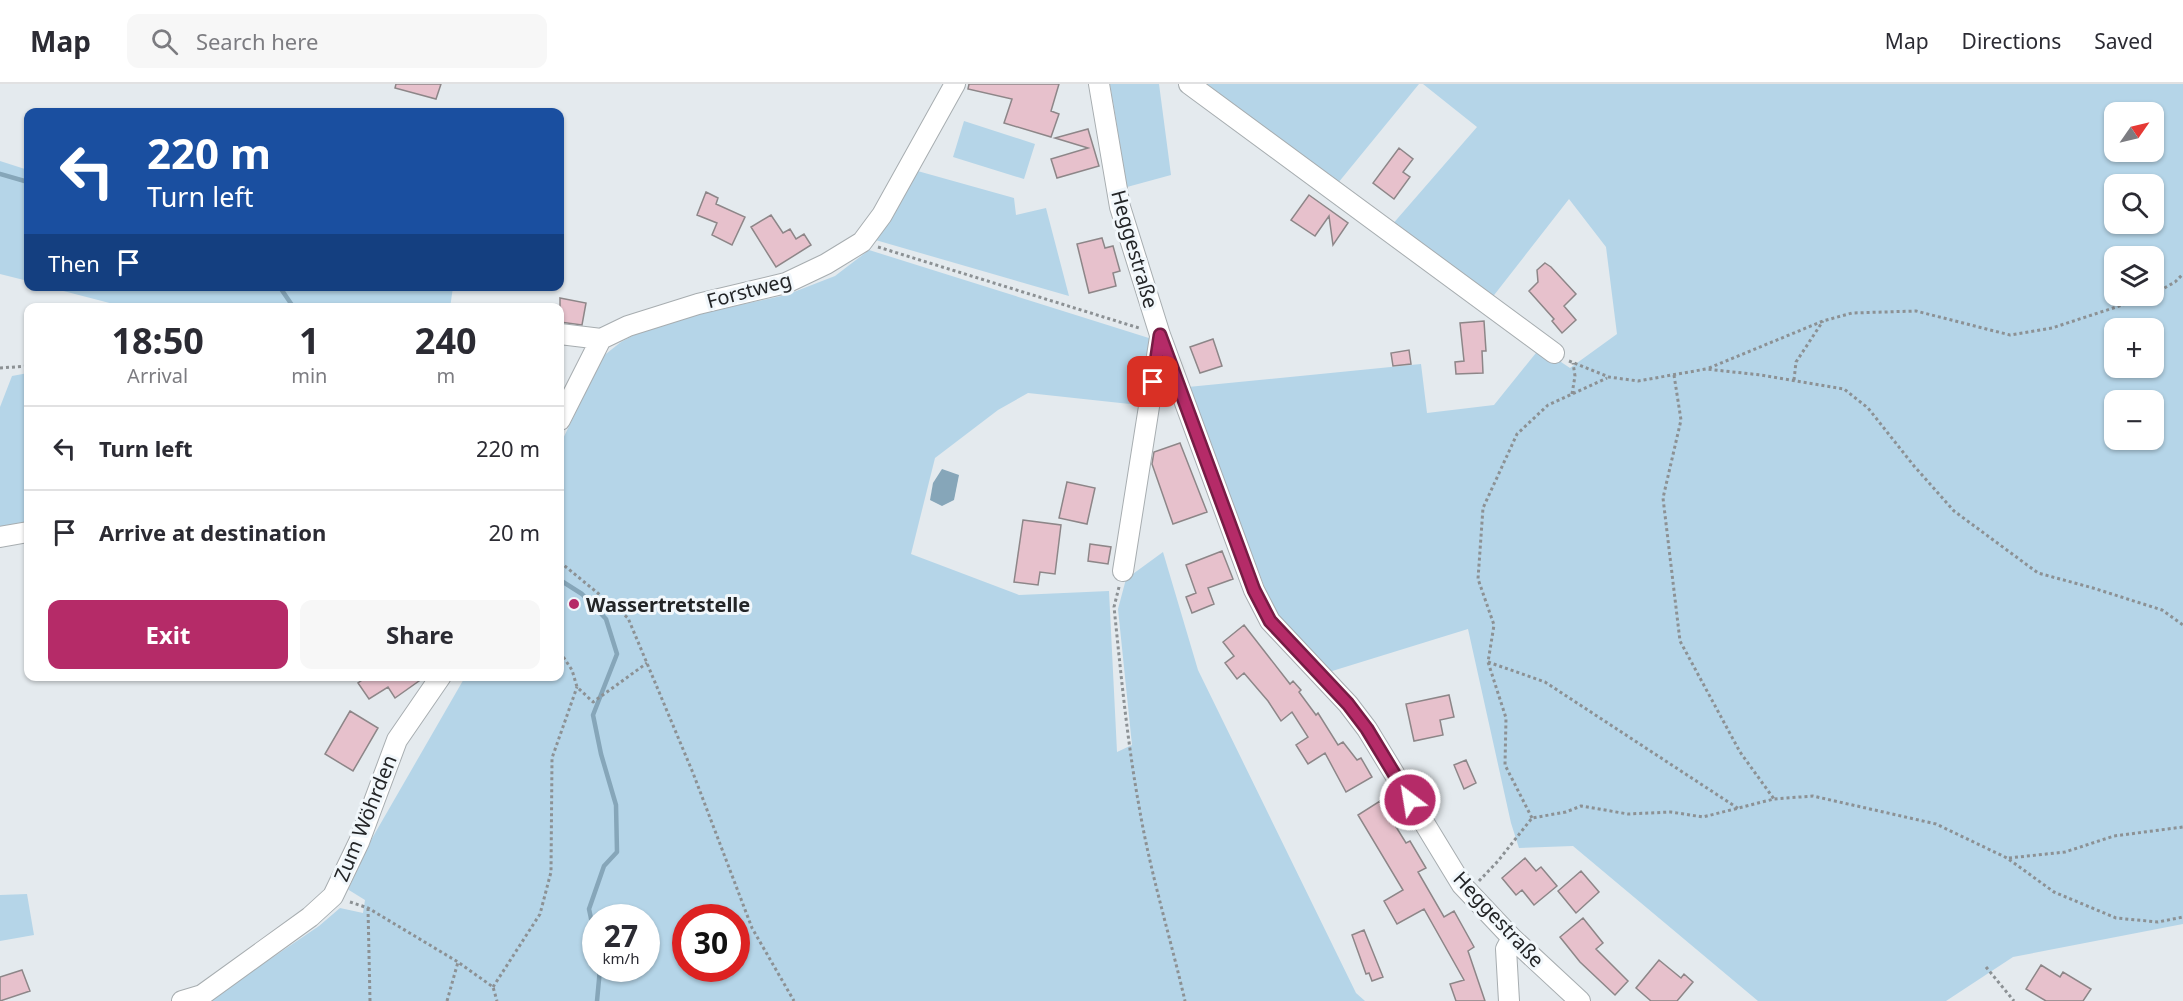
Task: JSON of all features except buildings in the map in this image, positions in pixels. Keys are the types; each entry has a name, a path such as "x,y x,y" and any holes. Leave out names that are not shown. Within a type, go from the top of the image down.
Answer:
{"street":[{"name":"Forstweg","path":"601,339 628,326 698,304 786,283 826,264 861,242 882,215 955,84"},
{"name":"Heggestraße","path":"1099,84 1120,207 1160,335 1254,590 1270,621 1348,704 1367,729 1462,885 1512,938 1580,1001"},
{"path":"1189,84 1554,353"},
{"path":"564,334 601,339 564,412"},
{"path":"1123,571 1160,335"},
{"path":"0,537 24,533"},
{"name":"Zum Wöhrden","path":"182,1001 202,995 310,918 333,896 359,842 397,740 438,681"},
{"path":"1509,1001 1506,949 1512,938"}],"path":[{"path":"861,242 1160,335"},
{"path":"2164,288 2183,274"},
{"path":"1554,353 1609,377 1638,381 1706,369 1823,321 1852,313 1916,311 2010,335 2052,328 2119,306"},
{"path":"1794,380 1796,362 1823,321"},
{"path":"1571,394 1575,376 1573,363"},
{"path":"0,368 24,366"},
{"path":"1706,369 1844,389 1868,408 1914,466 1954,511 2038,573 2162,610 2183,625"},
{"path":"1674,375 1681,420 1663,498 1680,641 1740,752 1774,799"},
{"path":"1532,818 1505,765 1506,718 1488,662 1494,625 1478,579 1484,508 1517,434 1548,405 1609,377"},
{"path":"564,565 628,618 693,773 752,928 794,1001"},
{"path":"1123,571 1114,607 1128,743 1139,809 1159,902 1185,1001"},
{"path":"564,658 572,670 577,687 593,702 647,663"},
{"path":"1488,662 1545,682 1739,810"},
{"path":"493,987 540,914 551,872 552,758 577,687"},
{"path":"1469,892 1498,861 1532,818 1566,812 1581,806 1628,814 1671,812 1703,817 1739,810 1774,799 1812,796 1936,824 2007,858 2054,892 2116,918 2158,922 2183,917"},
{"path":"2007,858 2065,852 2114,836 2183,826"},
{"path":"370,1001 368,908 458,962 493,987 497,1001"},
{"path":"447,1001 458,962"},
{"path":"1986,967 2014,1001"}],"shaded area":[{"path":"1110,84 1159,84 1171,175 1127,187"},
{"path":"1207,84 1419,84 1338,183"},
{"path":"1423,84 2183,84 2183,924 2013,957 1946,1001 1758,1001 1573,846 1519,848 1511,823 1468,629 1329,672 1283,621 1271,604 1188,387 1421,364 1427,413 1494,405 1540,348 1570,368 1617,334 1606,247 1569,199 1491,299 1391,226 1477,127"},
{"path":"964,121 1035,144 1024,179 953,157"},
{"path":"0,161 24,169 24,280 0,274"},
{"path":"914,170 1014,198 1016,215 1046,208 1069,296 872,239"},
{"path":"869,250 1152,339 1139,405 1028,393 998,410 935,458 911,554 1019,595 1109,591 1117,752 1132,745 1118,609 1126,579 1163,552 1198,670 1356,993 1365,1001 208,1001 319,926 340,908 363,913 365,900 344,887 463,681 564,681 564,437 602,357 636,334 702,313 786,295 835,276"},
{"path":"63,291 452,291 451,303 110,303"},
{"path":"24,374 24,525 0,528 0,407 12,376"},
{"path":"942,469 959,475 954,500 942,506 930,500 933,483"},
{"path":"27,894 34,935 0,941 0,895"}],"waterway":[{"path":"0,174 24,181"},
{"path":"282,291 291,303"},
{"path":"564,583 582,594 606,619 617,654 593,715 601,754 616,805 617,852 604,866 591,904"},
{"path":"597,1001 599,982"}],"place":[{"name":"Wassertretstelle","path":"574,604"}],"route":[{"path":"1153,382 1160,335 1254,590 1270,621 1348,704 1367,729 1410,800"}]}
